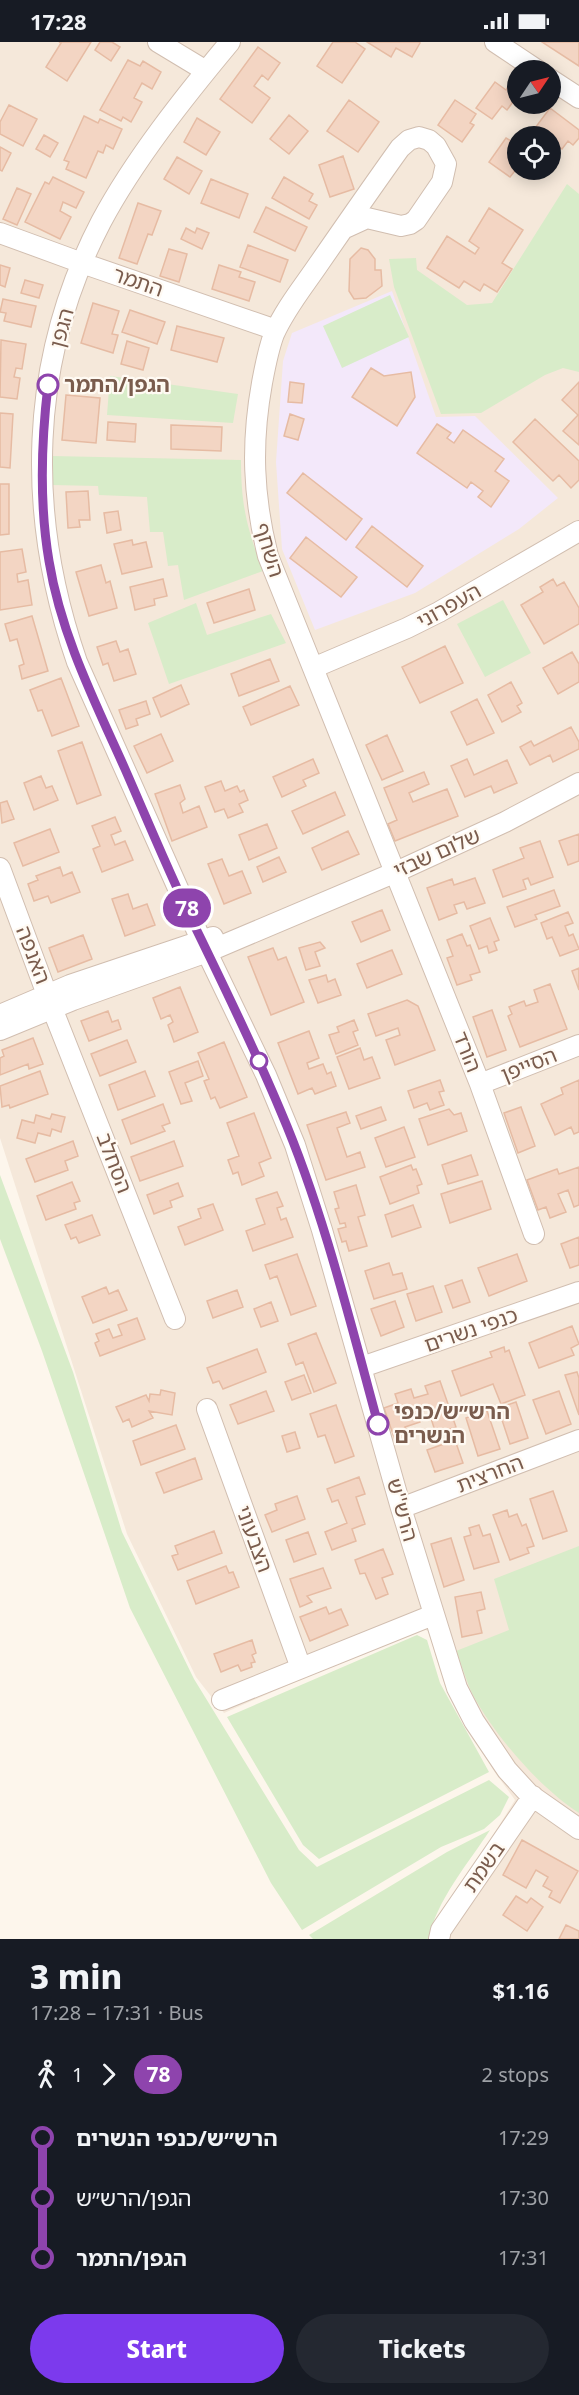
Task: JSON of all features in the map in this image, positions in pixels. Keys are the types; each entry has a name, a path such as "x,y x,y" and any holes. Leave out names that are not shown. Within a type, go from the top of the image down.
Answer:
{"street":[{"path":"158,42 206,71"},
{"name":"הגפן","path":"204,946 77,662 49,563 41,483 44,416 49,379 57,342 82,264 102,220 118,193 206,71 230,42"},
{"path":"495,42 522,60"},
{"path":"561,86 579,98"},
{"name":"השחף","path":"343,229 367,218 401,226 416,220 445,174 446,164 436,146 429,140 419,138 409,140 400,148 343,229 287,310 276,330 265,363 254,440 255,489 268,556 396,872"},
{"name":"התמר","path":"0,233 82,264 276,330"},
{"name":"העפרוני","path":"313,668 390,636 439,612 579,531"},
{"name":"שלום שבזי","path":"0,1015 50,1001 291,916 396,872 505,822 579,783"},
{"name":"האנפה","path":"0,868 50,1001"},
{"name":"הורד","path":"396,872 480,1084 534,1234"},
{"name":"הרש''ש","path":"204,946 266,1076 295,1145 319,1219 432,1615 457,1688 474,1721 507,1770 533,1796 579,1830"},
{"name":"שלום שבזי","path":"0,1030 50,1001"},
{"name":"הסחלב","path":"50,1001 175,1319"},
{"name":"הסייפן","path":"480,1084 579,1045"},
{"name":"כנפי נשרים","path":"362,1367 579,1292"},
{"name":"הצבעוני","path":"207,1409 301,1668"},
{"name":"החרצית","path":"401,1508 579,1440"},
{"path":"222,1700 432,1615"},
{"name":"בשמת","path":"439,1939 441,1930 533,1796"}],"shaded area":[{"path":"0,42 579,42 579,1939 435,1939 439,1921 515,1800 494,1771 445,1686 428,1631 420,1628 224,1713 196,1677 127,1534 0,1138"},
{"path":"392,291 436,417 475,416 558,498 519,529 415,593 315,630 282,549 276,462 283,361 292,333"}],"green space":[{"path":"567,184 579,194 579,372 563,368 545,375 481,413 441,414 394,287 389,259 416,258 417,270 467,305 492,303"},
{"path":"390,295 409,337 342,368 323,326"},
{"path":"110,376 238,394 233,423 107,415"},
{"path":"52,456 241,460 246,517 263,571 184,600 178,565 168,566 163,532 150,532 147,497 99,495 98,486 52,485"},
{"path":"503,600 531,653 485,677 457,624"},
{"path":"196,603 207,635 271,614 286,643 169,684 148,623"},
{"path":"0,1175 73,1372 122,1532 194,1679 299,1850 317,1867 489,1780 509,1797 500,1815 484,1829 441,1847 302,1930 271,1883 130,1608 42,1351 0,1239"},
{"path":"579,1546 579,1813 534,1775 493,1727 473,1695 456,1651 509,1630 494,1579"},
{"path":"417,1635 427,1640 440,1683 489,1772 319,1859 303,1845 227,1717"},
{"path":"490,1830 446,1896 438,1911 429,1939 313,1939 309,1935 447,1852"}],"building":[{"path":"59,42 91,42 67,81 46,67 61,43"},
{"path":"100,42 112,42 120,47 111,61 95,50"},
{"path":"333,42 355,42 365,49 342,83 317,66"},
{"path":"367,42 420,43 412,57 396,48 391,57"},
{"path":"542,42 579,42 579,66"},
{"path":"258,47 280,63 268,80 262,75 254,86 270,98 252,123 220,99"},
{"path":"128,60 140,66 143,61 161,72 152,89 142,83 134,98 142,102 131,122 123,117 121,121 100,110"},
{"path":"495,82 506,90 507,88 507,110 502,106 492,119 476,108"},
{"path":"349,100 379,122 358,152 327,131"},
{"path":"455,100 476,114 470,123 474,125 462,142 438,125"},
{"path":"9,105 37,119 23,146 0,134 0,122"},
{"path":"546,114 558,114 579,130 579,138 573,145 568,141 562,149 561,126 536,126"},
{"path":"289,115 308,131 289,154 270,139"},
{"path":"84,116 98,123 100,119 122,129 113,149 106,145 103,153 98,151 86,178 66,169 69,162 64,160"},
{"path":"197,118 220,132 206,155 184,142"},
{"path":"44,135 58,143 50,157 36,149"},
{"path":"506,138 507,139 507,175 489,162"},
{"path":"0,147 11,153 2,171 0,170"},
{"path":"343,156 354,189 330,197 319,165"},
{"path":"177,157 202,171 189,194 164,179"},
{"path":"53,177 84,192 76,208 63,202 60,211 71,217 60,239 25,222 45,182 49,184"},
{"path":"284,177 313,194 309,201 317,205 309,219 272,198"},
{"path":"211,179 248,194 239,218 201,203"},
{"path":"17,188 31,194 17,225 3,219"},
{"path":"138,203 161,211 152,235 148,234 137,264 119,258"},
{"path":"266,207 307,227 295,251 254,232"},
{"path":"489,208 523,230 502,263 512,269 497,292 484,284 480,291 464,281 459,288 427,268 447,236 475,254 479,248 469,241"},
{"path":"186,228 195,233 197,228 209,233 202,249 181,239"},
{"path":"248,245 288,260 280,282 240,267"},
{"path":"361,248 368,250 375,259 375,270 381,270 382,286 366,298 354,299 349,291 350,259"},
{"path":"169,249 187,254 179,282 160,276"},
{"path":"0,265 10,268 5,287 0,285"},
{"path":"219,265 241,272 239,277 255,282 249,301 212,289"},
{"path":"25,280 43,285 39,298 21,293"},
{"path":"3,299 36,306 31,327 4,321 6,313 0,312"},
{"path":"93,303 119,311 112,334 118,335 113,353 81,343"},
{"path":"130,310 165,322 157,344 122,332"},
{"path":"177,326 224,338 217,362 171,350"},
{"path":"1,340 26,344 22,369 16,368 14,377 20,378 17,399 0,397"},
{"path":"127,341 149,348 143,370 121,364"},
{"path":"371,368 384,376 411,372 415,397 397,426 352,397"},
{"path":"290,382 304,384 302,403 288,402"},
{"path":"579,382 579,445 563,431 578,415 562,400"},
{"path":"66,395 100,398 96,443 62,440"},
{"path":"0,413 13,414 10,468 0,467"},
{"path":"290,414 304,419 298,440 284,436"},
{"path":"535,419 579,461 579,480 571,488 559,475 553,481 513,442"},
{"path":"108,422 136,424 135,442 107,440"},
{"path":"437,424 451,433 447,438 454,443 463,430 504,459 495,471 509,481 491,507 478,497 483,491 471,482 467,488 417,453"},
{"path":"171,425 222,427 221,451 171,449"},
{"path":"303,473 362,519 346,540 287,493"},
{"path":"0,484 9,484 9,534 0,535"},
{"path":"88,491 90,520 79,520 80,527 68,528 66,492"},
{"path":"118,511 121,530 107,533 104,513"},
{"path":"372,526 423,566 407,587 356,547"},
{"path":"306,537 357,577 341,597 290,558"},
{"path":"132,540 133,545 146,542 152,567 122,574 114,544"},
{"path":"22,549 26,572 17,574 18,582 28,580 32,605 0,610 0,552"},
{"path":"101,565 106,583 110,581 117,608 89,616 76,572"},
{"path":"163,579 167,596 154,599 155,605 135,610 130,587"},
{"path":"553,579 557,586 564,582 579,608 579,624 544,644 521,605 543,592 540,587"},
{"path":"249,589 255,610 214,623 207,603"},
{"path":"32,616 48,671 22,679 19,666 24,664 17,639 10,641 5,624"},
{"path":"116,641 120,652 128,649 136,674 114,681 108,663 103,665 97,647"},
{"path":"445,646 463,683 420,703 402,667"},
{"path":"572,652 579,664 579,682 558,694 543,668"},
{"path":"270,659 279,681 239,696 231,674"},
{"path":"61,678 79,726 52,736 42,710 38,711 30,690"},
{"path":"511,682 522,703 517,706 521,712 502,722 488,695"},
{"path":"181,685 189,704 161,717 153,698"},
{"path":"290,686 299,705 251,725 243,707"},
{"path":"477,699 494,733 467,745 451,712"},
{"path":"146,701 150,714 136,719 138,725 126,729 119,710"},
{"path":"571,727 579,742 579,749 553,762 550,755 530,765 520,747 531,741 534,746"},
{"path":"161,734 173,761 147,773 134,746"},
{"path":"387,735 403,771 382,780 366,745"},
{"path":"82,742 101,795 77,804 58,751"},
{"path":"313,759 319,773 303,780 306,786 282,797 273,777"},
{"path":"467,759 474,775 507,760 517,783 494,793 491,786 465,797 451,766"},
{"path":"424,772 429,784 409,793 413,802 447,789 458,816 395,841 388,824 397,820 384,788"},
{"path":"41,776 46,788 52,786 58,800 34,810 24,783"},
{"path":"221,781 225,791 237,786 240,792 244,790 248,800 239,804 243,812 228,818 224,809 215,812 205,787"},
{"path":"180,785 185,799 180,803 183,813 199,806 207,827 172,841 155,794"},
{"path":"335,792 345,815 303,834 292,811"},
{"path":"7,801 14,819 2,823 0,803"},
{"path":"115,817 121,831 111,835 115,845 125,841 133,860 102,872 93,849 100,846 92,826"},
{"path":"267,824 277,848 249,860 239,835"},
{"path":"50,829 59,852 23,866 14,843"},
{"path":"348,831 359,854 322,870 312,848"},
{"path":"579,834 579,861 568,865 559,841"},
{"path":"540,841 553,877 531,885 528,878 523,880 526,889 503,897 493,870 524,858 520,848"},
{"path":"279,857 286,872 263,882 257,867"},
{"path":"222,859 229,876 242,871 251,893 224,904 208,864"},
{"path":"60,867 63,876 72,872 80,892 51,903 48,896 34,901 28,884 38,880 36,876"},
{"path":"475,878 485,903 467,909 464,902 454,905 457,913 439,920 427,888 452,879 454,885"},
{"path":"554,890 560,906 535,915 537,919 515,927 507,907"},
{"path":"128,894 133,909 147,904 155,925 125,936 112,899"},
{"path":"382,910 390,930 361,942 352,922"},
{"path":"568,912 573,923 565,926 569,936 573,934 579,949 560,956 552,937 547,939 541,923"},
{"path":"490,918 499,940 494,942 497,950 489,953 487,946 479,949 470,926"},
{"path":"462,934 467,946 470,945 480,972 470,975 472,980 457,985 447,958 453,956 447,940"},
{"path":"83,935 92,959 58,972 49,948"},
{"path":"320,942 325,948 315,952 320,966 306,970 299,948"},
{"path":"273,948 278,960 286,957 304,1002 271,1015 248,957"},
{"path":"392,950 402,974 367,988 357,964"},
{"path":"579,968 579,990 572,971"},
{"path":"326,975 328,982 335,979 341,995 318,1003 309,980"},
{"path":"550,984 567,1029 520,1047 508,1016 512,1014 509,1007 524,1001 526,1006 538,1002 534,990"},
{"path":"180,987 198,1032 174,1042 168,1025 173,1022 170,1015 161,1019 153,998"},
{"path":"407,1000 418,1006 435,1050 395,1065 386,1040 400,1035 398,1028 376,1036 368,1014"},
{"path":"492,1010 506,1050 487,1057 473,1017"},
{"path":"108,1011 112,1022 118,1020 121,1029 89,1041 81,1021"},
{"path":"354,1020 358,1030 353,1032 358,1045 336,1054 329,1035 339,1032 337,1027"},
{"path":"309,1031 319,1058 307,1063 309,1069 323,1064 327,1074 331,1072 336,1086 315,1094 312,1088 298,1094 278,1043"},
{"path":"33,1038 43,1064 29,1069 28,1064 0,1075 0,1058 4,1056 2,1050"},
{"path":"127,1040 136,1062 100,1076 91,1054"},
{"path":"224,1042 247,1097 220,1108 215,1097 211,1099 204,1081 209,1079 198,1053"},
{"path":"360,1048 364,1060 372,1057 380,1078 349,1089 337,1057"},
{"path":"198,1061 203,1076 185,1083 192,1101 181,1104 169,1072"},
{"path":"40,1071 48,1094 10,1108 9,1105 2,1107 0,1086"},
{"path":"145,1071 155,1096 118,1110 109,1085"},
{"path":"440,1080 444,1091 439,1092 444,1105 430,1110 427,1103 414,1108 408,1091"},
{"path":"579,1080 579,1132 574,1134 571,1127 555,1135 541,1104 563,1094 561,1088"},
{"path":"163,1104 170,1123 162,1126 165,1131 131,1144 122,1120"},
{"path":"381,1107 386,1120 361,1129 356,1116"},
{"path":"521,1107 535,1146 518,1153 504,1113"},
{"path":"449,1109 454,1115 461,1113 467,1131 428,1145 419,1119"},
{"path":"346,1112 350,1123 337,1128 347,1157 360,1152 365,1167 326,1180 307,1125"},
{"path":"254,1113 271,1158 259,1163 264,1176 242,1185 238,1172 233,1174 228,1160 239,1156 227,1123"},
{"path":"52,1114 65,1117 61,1132 52,1129 50,1136 38,1133 35,1143 17,1138 22,1120 34,1123 36,1115 50,1119"},
{"path":"404,1127 415,1157 386,1167 375,1138"},
{"path":"73,1141 78,1156 65,1161 68,1170 35,1182 26,1159"},
{"path":"174,1141 183,1166 140,1181 131,1157"},
{"path":"471,1155 478,1175 448,1184 442,1165"},
{"path":"411,1165 413,1170 416,1169 422,1184 417,1186 419,1193 390,1204 380,1177"},
{"path":"579,1167 579,1205 574,1207 568,1190 558,1194 566,1212 550,1218 546,1207 538,1210 527,1180 557,1169 559,1174"},
{"path":"482,1181 491,1209 450,1223 441,1194"},
{"path":"72,1182 80,1201 74,1203 76,1209 46,1220 37,1196"},
{"path":"178,1183 183,1196 170,1201 172,1207 154,1214 147,1195"},
{"path":"356,1185 365,1215 358,1217 367,1246 349,1251 346,1241 342,1242 338,1229 346,1227 345,1223 340,1224 335,1209 339,1208 334,1192"},
{"path":"277,1192 283,1206 277,1208 281,1220 286,1218 293,1237 253,1251 246,1231 265,1224 256,1199"},
{"path":"213,1204 223,1230 185,1245 178,1227 201,1218 198,1209"},
{"path":"413,1205 421,1227 392,1237 385,1215"},
{"path":"92,1215 100,1235 79,1243 76,1237 71,1239 65,1225"},
{"path":"579,1237 579,1265 570,1268 561,1244"},
{"path":"297,1254 316,1306 291,1315 277,1276 270,1279 265,1265"},
{"path":"517,1254 527,1281 489,1296 478,1268"},
{"path":"389,1263 393,1275 402,1273 407,1289 374,1299 365,1271"},
{"path":"462,1280 470,1302 453,1308 445,1286"},
{"path":"433,1286 442,1312 416,1321 407,1294"},
{"path":"106,1287 109,1294 118,1290 127,1310 93,1323 82,1297"},
{"path":"237,1290 243,1307 213,1318 207,1301"},
{"path":"395,1301 404,1327 381,1336 371,1309"},
{"path":"271,1302 278,1321 261,1327 254,1309"},
{"path":"137,1318 145,1339 100,1356 95,1343 99,1341 96,1334 109,1329 113,1338 122,1335 118,1325"},
{"path":"572,1326 579,1344 571,1348 574,1355 539,1368 529,1343"},
{"path":"316,1333 336,1383 314,1392 303,1362 296,1365 288,1344"},
{"path":"504,1347 505,1352 509,1350 525,1395 501,1404 493,1384 461,1396 452,1371 492,1357 490,1352"},
{"path":"257,1349 266,1372 223,1389 219,1381 213,1383 207,1368"},
{"path":"577,1372 579,1378 579,1415 565,1375"},
{"path":"304,1375 311,1393 292,1400 285,1382"},
{"path":"440,1381 456,1427 436,1434 428,1409 417,1413 420,1422 405,1427 409,1438 396,1443 384,1408 398,1403 395,1394 411,1389 414,1398 428,1394 425,1386"},
{"path":"161,1390 175,1393 172,1415 149,1411 153,1418 132,1427 129,1419 123,1422 116,1407 146,1395 149,1401 150,1394 160,1395"},
{"path":"266,1391 274,1411 238,1424 230,1405"},
{"path":"559,1391 571,1424 546,1434 533,1400"},
{"path":"516,1402 528,1438 510,1444 498,1408"},
{"path":"336,1405 354,1456 335,1463 325,1435 318,1437 310,1414"},
{"path":"486,1408 500,1449 478,1456 466,1418 475,1415 472,1412"},
{"path":"176,1425 185,1449 141,1465 133,1441"},
{"path":"295,1432 300,1448 287,1452 282,1436"},
{"path":"455,1440 463,1463 435,1472 427,1450"},
{"path":"195,1458 202,1479 164,1493 156,1473"},
{"path":"359,1477 365,1494 356,1497 365,1524 352,1529 356,1541 332,1550 325,1532 347,1523 338,1500 332,1502 327,1489"},
{"path":"553,1491 567,1531 543,1539 530,1499"},
{"path":"297,1496 305,1519 272,1532 265,1515 277,1510 275,1504"},
{"path":"507,1510 509,1517 517,1514 522,1526 526,1524 534,1546 527,1548 529,1553 510,1560 493,1515"},
{"path":"479,1525 483,1536 490,1534 499,1562 474,1569 464,1537 471,1535 469,1528"},
{"path":"214,1531 222,1553 178,1570 172,1556 178,1554 175,1546"},
{"path":"308,1532 316,1554 294,1562 286,1540"},
{"path":"451,1538 464,1580 444,1587 431,1544"},
{"path":"383,1549 393,1574 382,1578 388,1594 376,1599 365,1573 360,1574 355,1560"},
{"path":"226,1566 229,1573 233,1572 239,1587 196,1604 187,1581"},
{"path":"323,1568 331,1588 307,1596 312,1602 300,1607 290,1579"},
{"path":"481,1592 485,1609 477,1611 482,1633 462,1637 455,1597"},
{"path":"326,1607 329,1614 341,1609 348,1625 310,1641 300,1617"},
{"path":"252,1640 256,1653 252,1655 255,1662 251,1663 252,1667 241,1671 238,1665 221,1672 214,1654"},
{"path":"522,1840 578,1871 560,1903 549,1897 552,1891 543,1886 548,1877 536,1870 526,1888 503,1875"},
{"path":"516,1896 527,1903 531,1898 543,1907 527,1931 503,1915"},
{"path":"566,1925 579,1931 579,1939 559,1939"}],"bus line":[{"name":"78","path":"48,385 41,455 41,483 49,563 66,628 77,662 96,705 201,940 266,1076 295,1145 378,1424"}],"place":[{"name":"הגפן/התמר","path":"48,385"},
{"name":"הרש״ש/כנפי הנשרים","path":"378,1424"}]}
